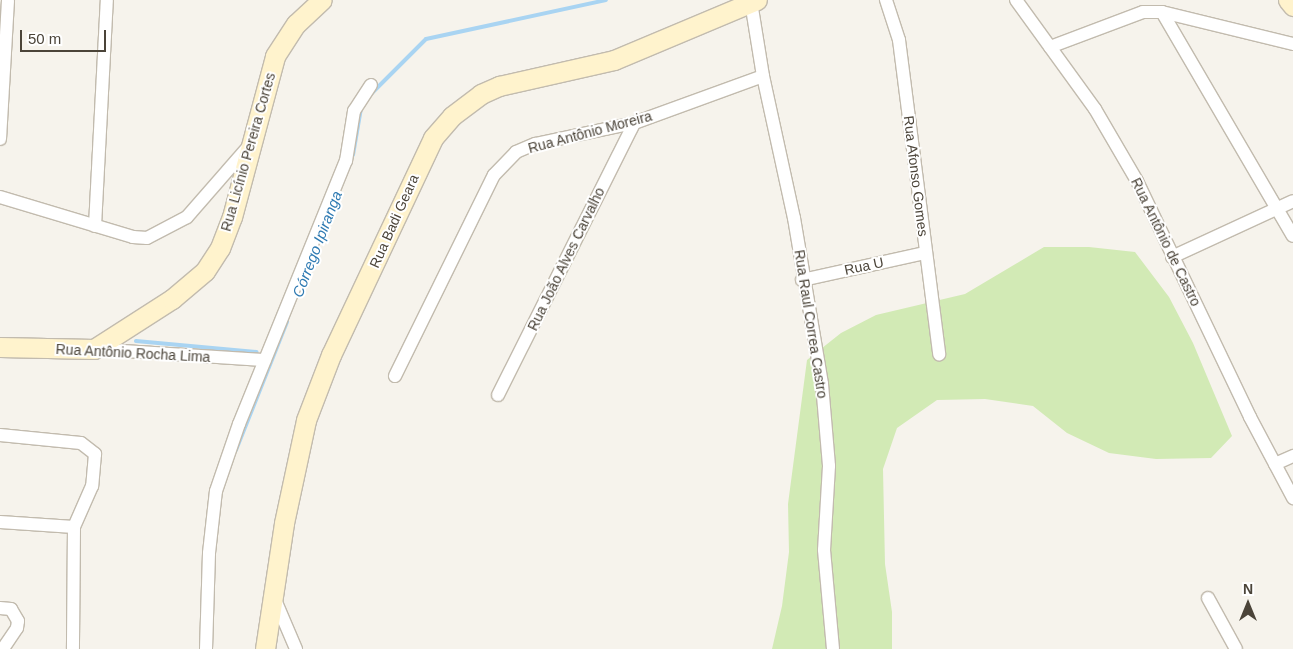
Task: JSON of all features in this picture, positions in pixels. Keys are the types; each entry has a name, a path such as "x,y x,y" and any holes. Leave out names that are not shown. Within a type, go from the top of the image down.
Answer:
{"street":[{"path":"95,226 107,0"},
{"name":"Rua Licínio Pereira Cortes","path":"94,349 172,299 205,271 220,248 232,218 275,56 296,24 322,0"},
{"name":"Rua Afonso Gomes","path":"886,0 899,40 939,354"},
{"name":"Rua Antônio de Castro","path":"1016,0 1094,109 1137,182 1172,257 1293,498"},
{"path":"1288,0 1293,6"},
{"name":"Rua Raul Correa Castro","path":"754,1 763,76 794,218 802,280 826,415 829,466 824,550 833,649"},
{"name":"Rua Badi Geara","path":"264,649 306,420 331,354 433,138 452,116 481,94 499,86 614,60 754,1"},
{"path":"0,139 5,2"},
{"path":"1162,12 1279,208 1293,236"},
{"path":"1050,47 1130,16 1162,12 1293,44"},
{"name":"Rua Antônio Moreira","path":"395,376 494,175 505,161 516,152 536,144 634,123 763,76"},
{"path":"206,649 209,553 216,491 265,360 346,161 354,111 371,85"},
{"name":"Rua João Alves Carvalho","path":"498,396 634,123"},
{"path":"0,197 133,237 147,238 160,233 187,217 250,146"},
{"path":"1172,257 1293,201"},
{"name":"Rua U","path":"802,280 925,253"},
{"name":"Rua Antônio Rocha Lima","path":"0,347 94,349 265,360"},
{"path":"0,435 81,442 91,448 95,454 95,476 74,527 73,649"},
{"path":"1275,464 1293,456"},
{"path":"0,522 74,527"},
{"path":"273,595 288,624 296,649"},
{"path":"1208,598 1236,649"},
{"path":"3,649 17,628 17,614 6,608"}],"green space":[{"path":"1044,247 1089,247 1135,252 1169,297 1193,343 1232,436 1211,458 1156,459 1109,453 1067,433 1033,406 985,399 937,400 897,428 883,469 885,564 892,612 892,649 772,649 782,606 789,552 788,504 807,360 841,333 876,315 965,294"}],"waterway":[{"name":"Córrego Ipiranga","path":"372,93 426,39 606,0"},
{"name":"Córrego Ipiranga","path":"353,155 361,108"},
{"name":"Córrego Ipiranga","path":"236,450 287,322"},
{"path":"136,341 257,352"}]}
